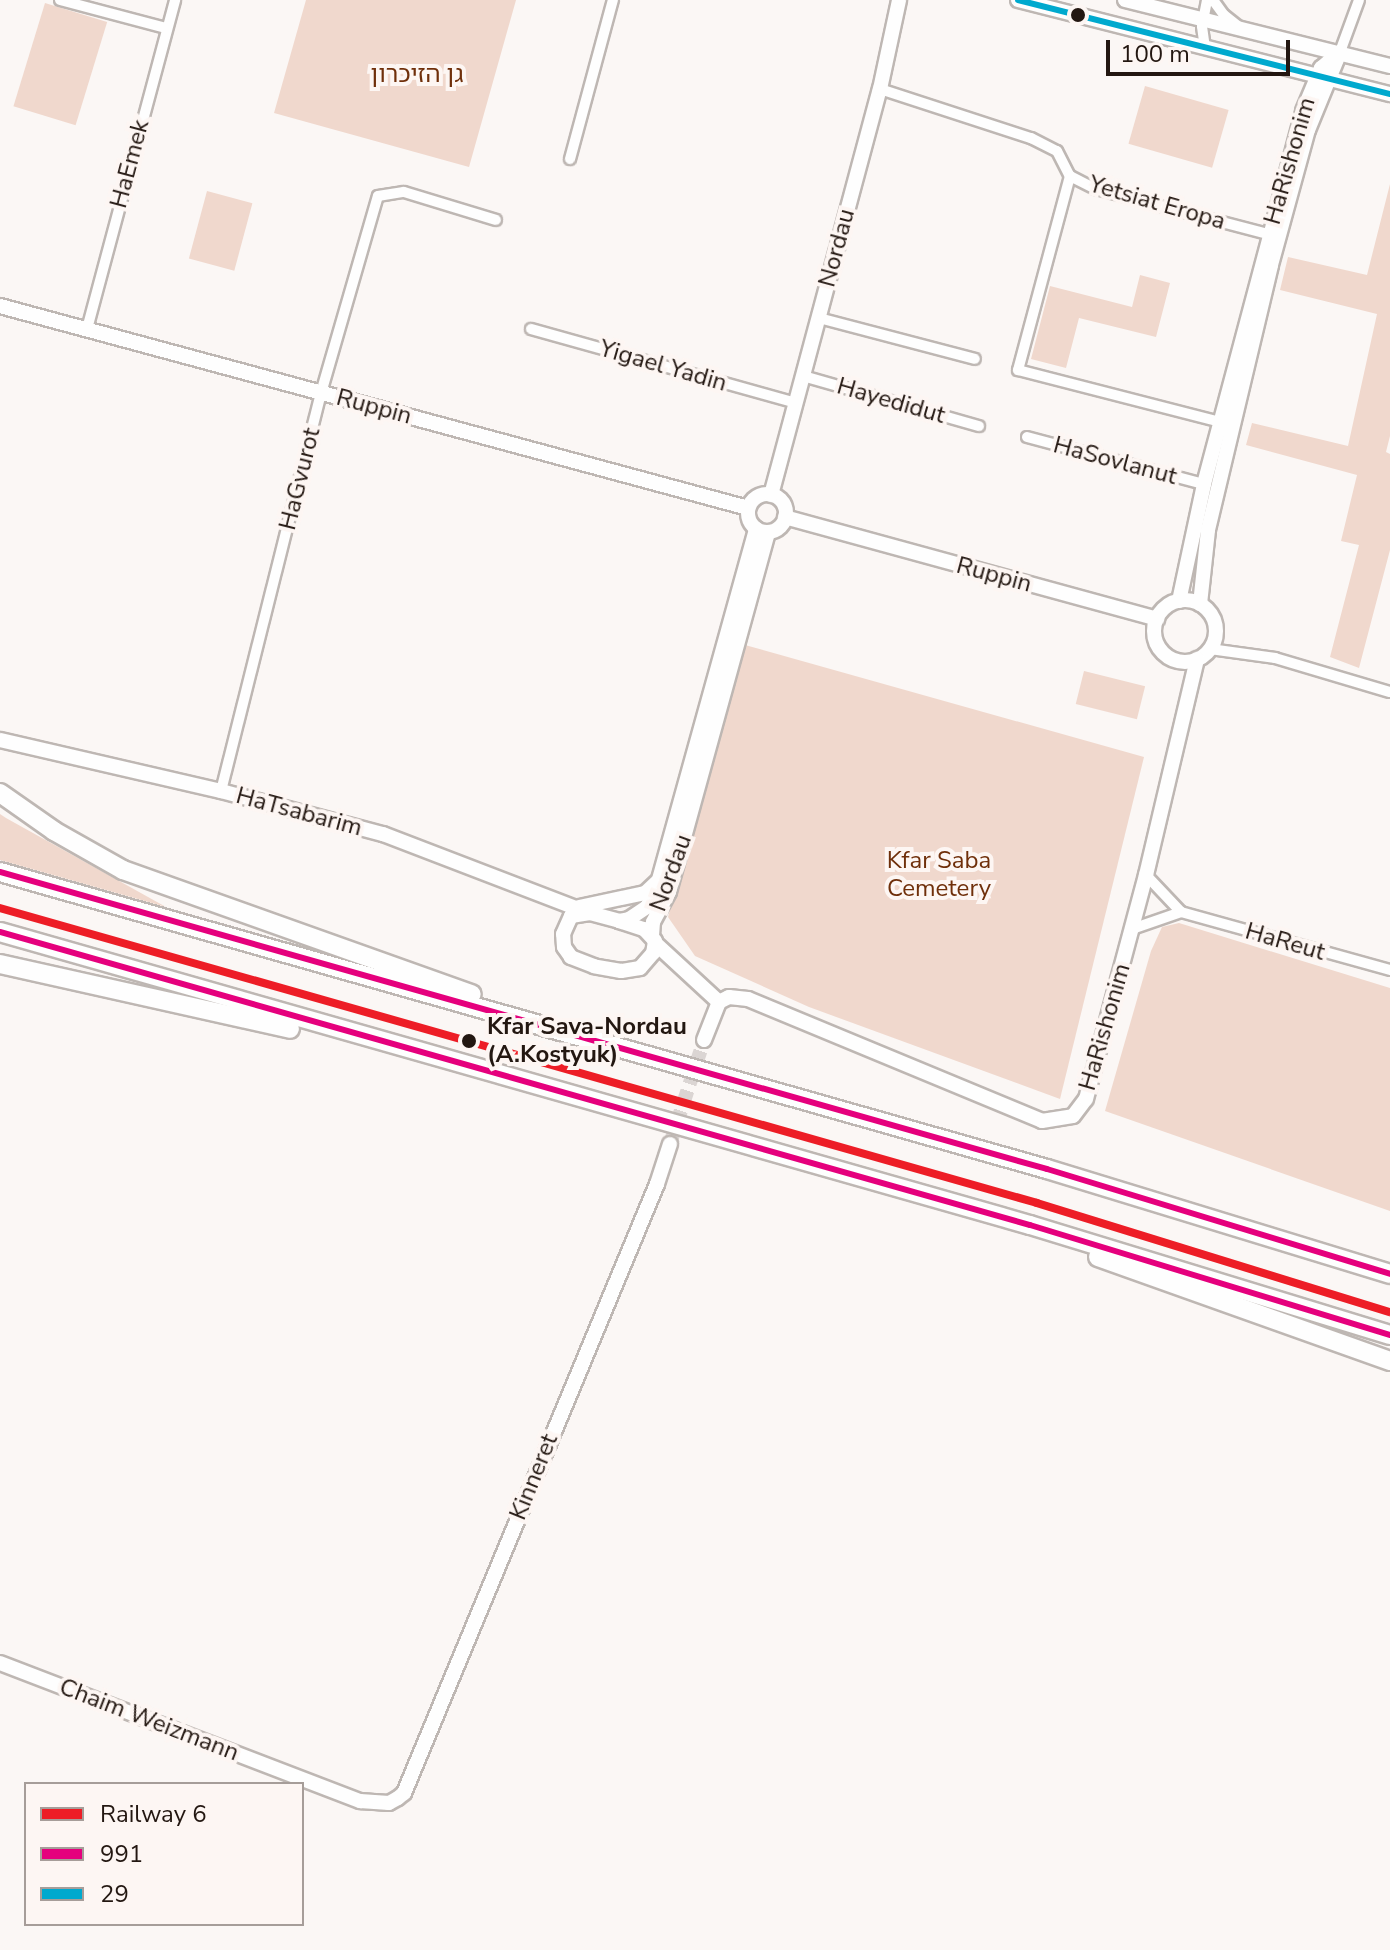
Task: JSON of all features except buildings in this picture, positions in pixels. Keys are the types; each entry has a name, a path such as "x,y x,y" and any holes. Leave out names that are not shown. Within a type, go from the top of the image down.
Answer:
{"highway":[{"path":"0,794 104,860 140,877 614,1046"},
{"path":"0,872 1047,1169 1390,1261"},
{"path":"0,932 941,1200 1390,1335"},
{"path":"0,964 545,1087"},
{"path":"1047,1169 1390,1274"},
{"path":"941,1200 1390,1361"}],"street":[{"path":"60,0 166,28"},
{"name":"HaEmek","path":"87,329 175,0"},
{"path":"570,159 613,0"},
{"name":"Nordau","path":"771,495 880,89 899,0"},
{"path":"1018,0 1390,94"},
{"path":"1125,0 1390,66"},
{"path":"1205,48 1202,20 1207,0"},
{"path":"1213,0 1224,15 1247,30"},
{"path":"1332,51 1351,22 1359,0"},
{"name":"HaRishonim","path":"1200,604 1208,530 1235,411 1322,78 1332,51"},
{"name":"HaRishonim","path":"1179,601 1204,484 1268,234 1303,111 1322,78"},
{"name":"Yetsiat Eropa","path":"880,89 1031,138 1057,151 1070,176 1096,189 1268,234"},
{"path":"1070,176 1018,370 1221,422"},
{"name":"HaGvurot","path":"221,791 321,393 378,196 404,192 496,220"},
{"name":"Ruppin","path":"0,306 748,508"},
{"path":"819,318 975,359"},
{"name":"Yigael Yadin","path":"531,329 796,403"},
{"name":"Hayedidut","path":"803,376 979,426"},
{"name":"HaSovlanut","path":"1027,437 1204,484"},
{"path":"771,495 784,506 785,517 779,528 762,531 749,520 748,508 760,496 771,495"},
{"name":"Ruppin","path":"785,517 1157,619"},
{"name":"Nordau","path":"619,921 639,914 653,898 660,879 762,531"},
{"name":"Nordau","path":"646,962 654,940 653,922 673,878 762,531"},
{"path":"1179,601 1200,604 1208,610 1216,629 1210,649 1197,659 1177,660 1160,649 1154,629 1157,619 1162,611 1179,601"},
{"path":"1210,649 1275,658 1390,692"},
{"name":"HaRishonim","path":"719,1002 729,997 748,999 1029,1116 1057,1121 1073,1116 1086,1099 1146,875 1197,659"},
{"name":"HaTsabarim","path":"0,740 221,791 360,828 619,921 654,940"},
{"path":"1132,929 1181,912 1146,875"},
{"path":"574,907 645,893 660,879"},
{"name":"HaReut","path":"1181,912 1390,970"},
{"path":"590,913 574,915 566,923 562,939 571,957 621,971 640,968 646,962 684,970"},
{"path":"654,940 719,1002 704,1040"},
{"name":"Kinneret","path":"389,1803 404,1793 657,1184 670,1144"},
{"name":"Chaim Weizmann","path":"0,1663 360,1801 389,1803"}],"green space":[{"name":"גן הזיכרון","path":"306,0 516,0 469,167 274,113"},
{"path":"45,3 107,22 76,125 13,106"},
{"path":"1145,86 1229,110 1212,168 1128,144"},
{"path":"1390,184 1390,436 1386,452 1390,454 1390,550 1359,668 1330,657 1359,545 1341,541 1357,475 1246,445 1252,423 1348,446 1377,314 1280,290 1288,257 1367,275"},
{"path":"207,191 252,203 234,271 189,259"},
{"path":"1140,275 1170,283 1156,337 1079,318 1066,368 1031,359 1050,286 1132,307"},
{"name":"Kfar Saba Cemetery","path":"745,645 1144,757 1060,1099 809,1007 695,956 668,917"},
{"path":"1084,671 1145,686 1137,719 1076,704"},
{"path":"0,814 6,818 166,907 0,860"},
{"path":"1179,923 1390,988 1390,1211 1105,1111 1151,951 1162,927"}],"tunnel":[{"path":"670,1144 704,1040"}],"rail line":[{"name":"6","path":"0,908 1037,1203 1390,1312"}],"transit line":[{"name":"29","path":"1018,0 1390,94"},
{"name":"991","path":"0,872 1047,1169 1390,1274"},
{"name":"991","path":"0,932 1030,1225 1390,1335"}],"place":[{"name":"Kfar Sava-Nordau (A.Kostyuk)","path":"469,1041"}]}
